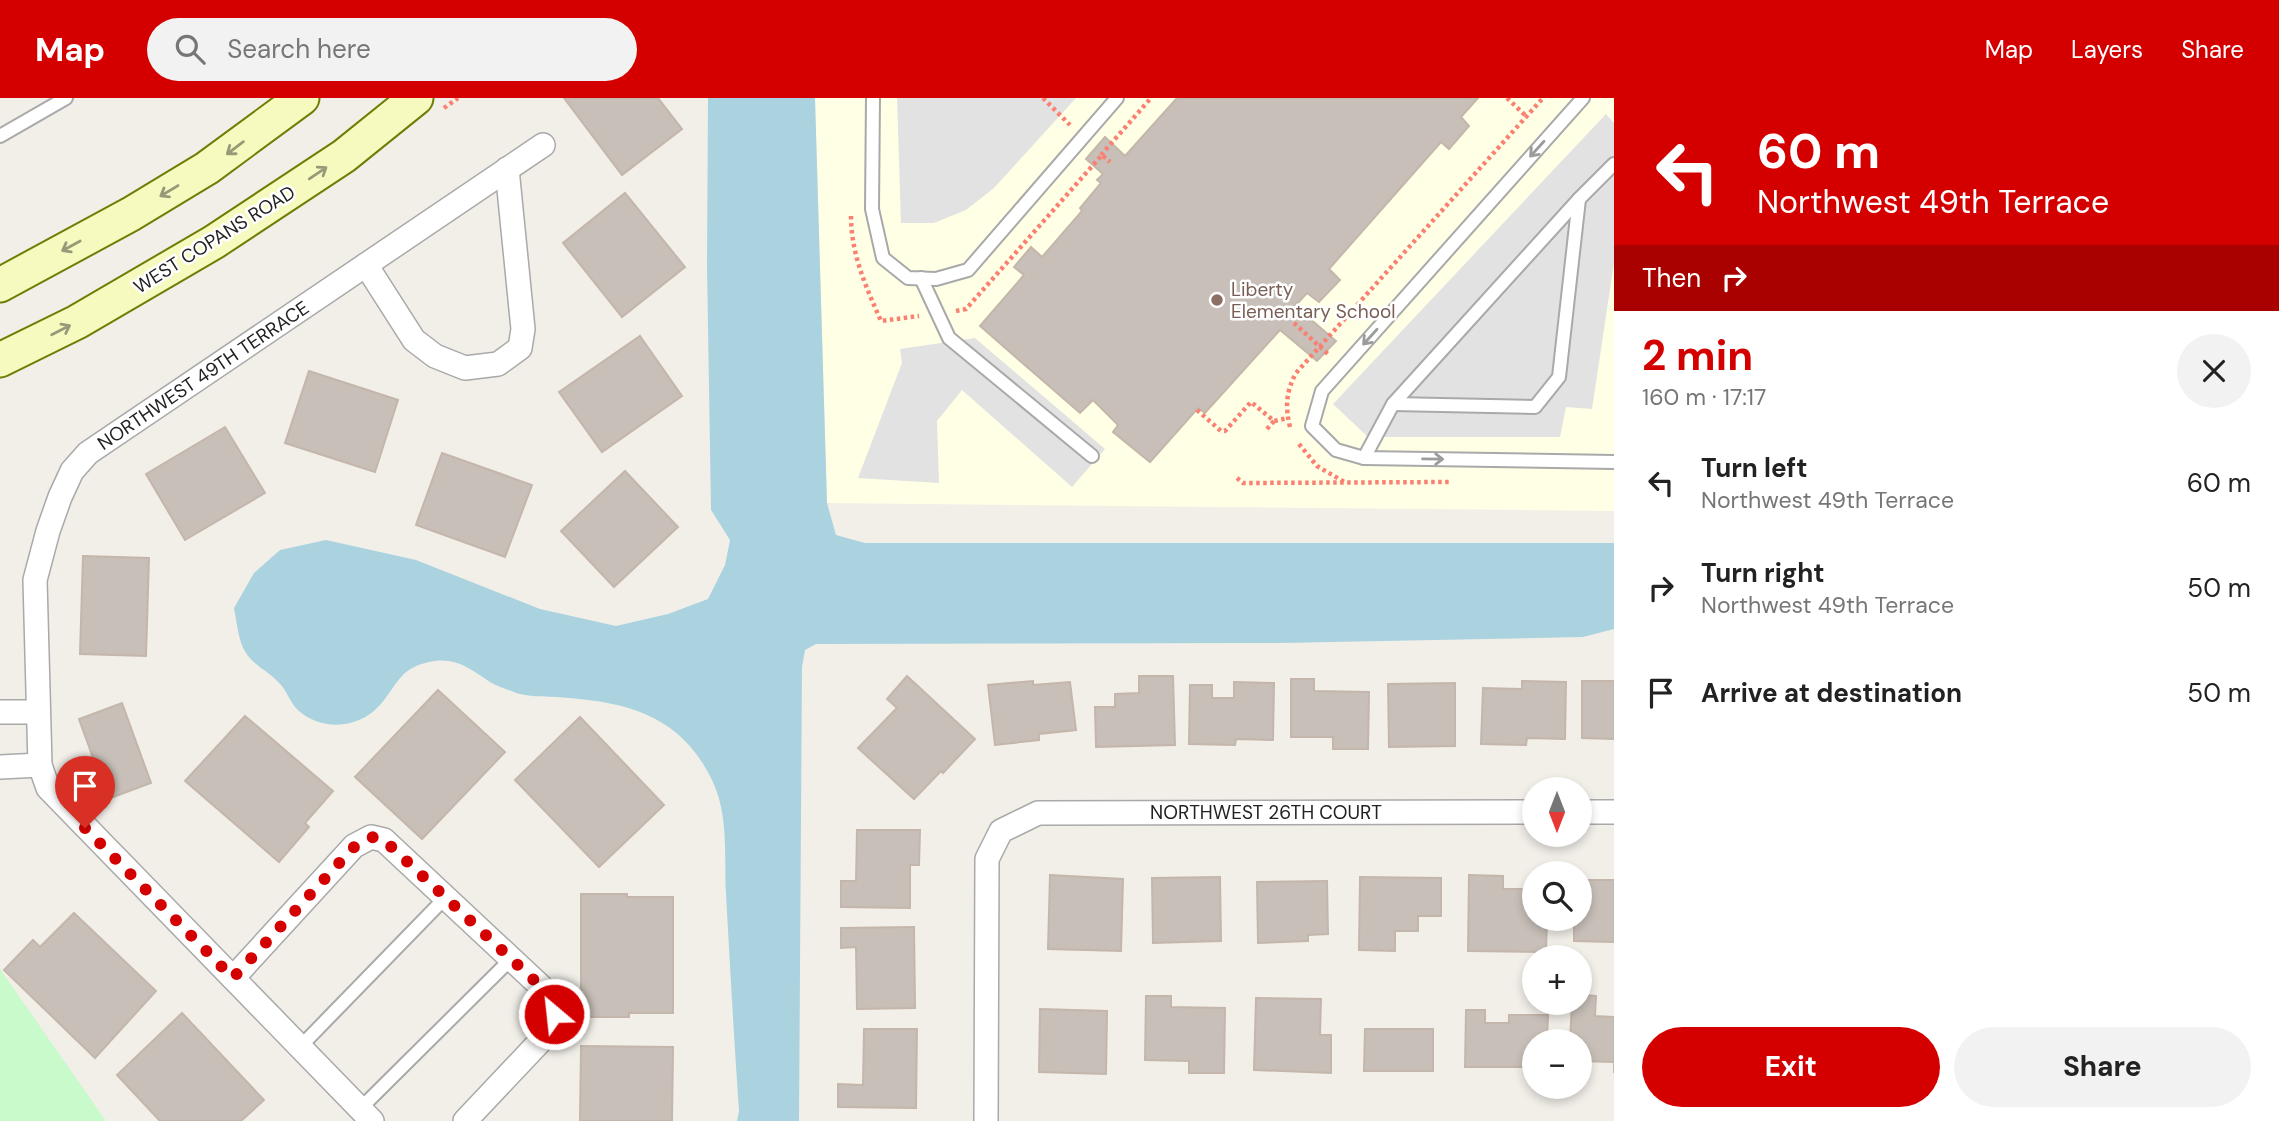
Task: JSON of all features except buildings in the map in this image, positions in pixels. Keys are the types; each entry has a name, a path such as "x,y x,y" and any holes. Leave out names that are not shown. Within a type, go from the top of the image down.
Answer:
{"main road":[{"path":"0,285 131,214 207,168 302,98"},
{"name":"WEST COPANS ROAD","path":"0,360 77,321 214,242 344,156 416,98"}],"street":[{"name":"NORTHWEST 49TH TERRACE","path":"366,1115 48,788 40,765 35,580 60,497 72,471 88,453 543,145"},
{"path":"366,265 414,340 435,356 465,368 498,364 520,348 523,329 508,169"},
{"path":"0,712 37,712"},
{"path":"0,767 40,765"},
{"name":"NORTHWEST 26TH COURT","path":"986,1121 987,859 1001,831 1038,813 1522,812"},
{"path":"1592,812 1614,812"},
{"path":"233,978 355,846 372,837 384,840 551,996 554,1014 548,1033 465,1121"}],"lane":[{"path":"0,136 66,98"},
{"path":"873,98 872,209 884,258 908,278 936,279 968,270 1117,98"},
{"path":"1583,98 1322,391 1312,426 1336,450 1364,458 1614,462"},
{"path":"1364,458 1393,404 1614,164"},
{"path":"1393,404 1535,407 1559,377 1579,199"},
{"path":"921,278 948,338 1092,456"},
{"path":"300,1047 446,897"},
{"path":"366,1115 511,959"}],"path":[{"path":"1507,98 1527,117"},
{"path":"851,206 851,233 860,273 881,321 937,314 966,309 1102,155 1110,162"},
{"path":"1294,323 1320,346"},
{"path":"1197,410 1221,431 1225,431 1251,402 1274,421"},
{"path":"1267,429 1274,421 1288,418"},
{"path":"1237,478 1243,483 1453,482"}],"shaded area":[{"name":"Liberty Elementary School","path":"815,98 1614,98 1614,511 827,503"},
{"path":"897,98 1076,98 994,188 966,210 934,223 901,223"},
{"path":"1606,114 1614,123 1614,263 1592,409 1566,407 1560,437 1368,437 1333,404"},
{"path":"975,338 1105,449 1072,487 962,390 937,421 939,483 858,478 902,363 900,349"}],"green space":[{"path":"0,969 106,1121 0,1121"}],"water":[{"path":"708,98 815,98 827,503 836,535 865,543 1614,543 1614,629 1583,637 1280,643 816,644 805,650 802,667 799,1121 737,1121 739,1111 723,821 712,780 686,742 670,728 634,710 592,700 516,693 450,661 423,663 407,671 380,705 362,719 340,724 318,722 299,711 277,681 246,653 239,637 234,608 254,573 280,550 326,540 416,560 540,609 616,626 668,614 708,599 725,565 730,540 711,510 707,266"}],"place":[{"name":"Liberty Elementary School","path":"1217,300"}],"route":[{"path":"85,828 233,978 355,846 372,837 384,840 551,996 554,1014"}]}
